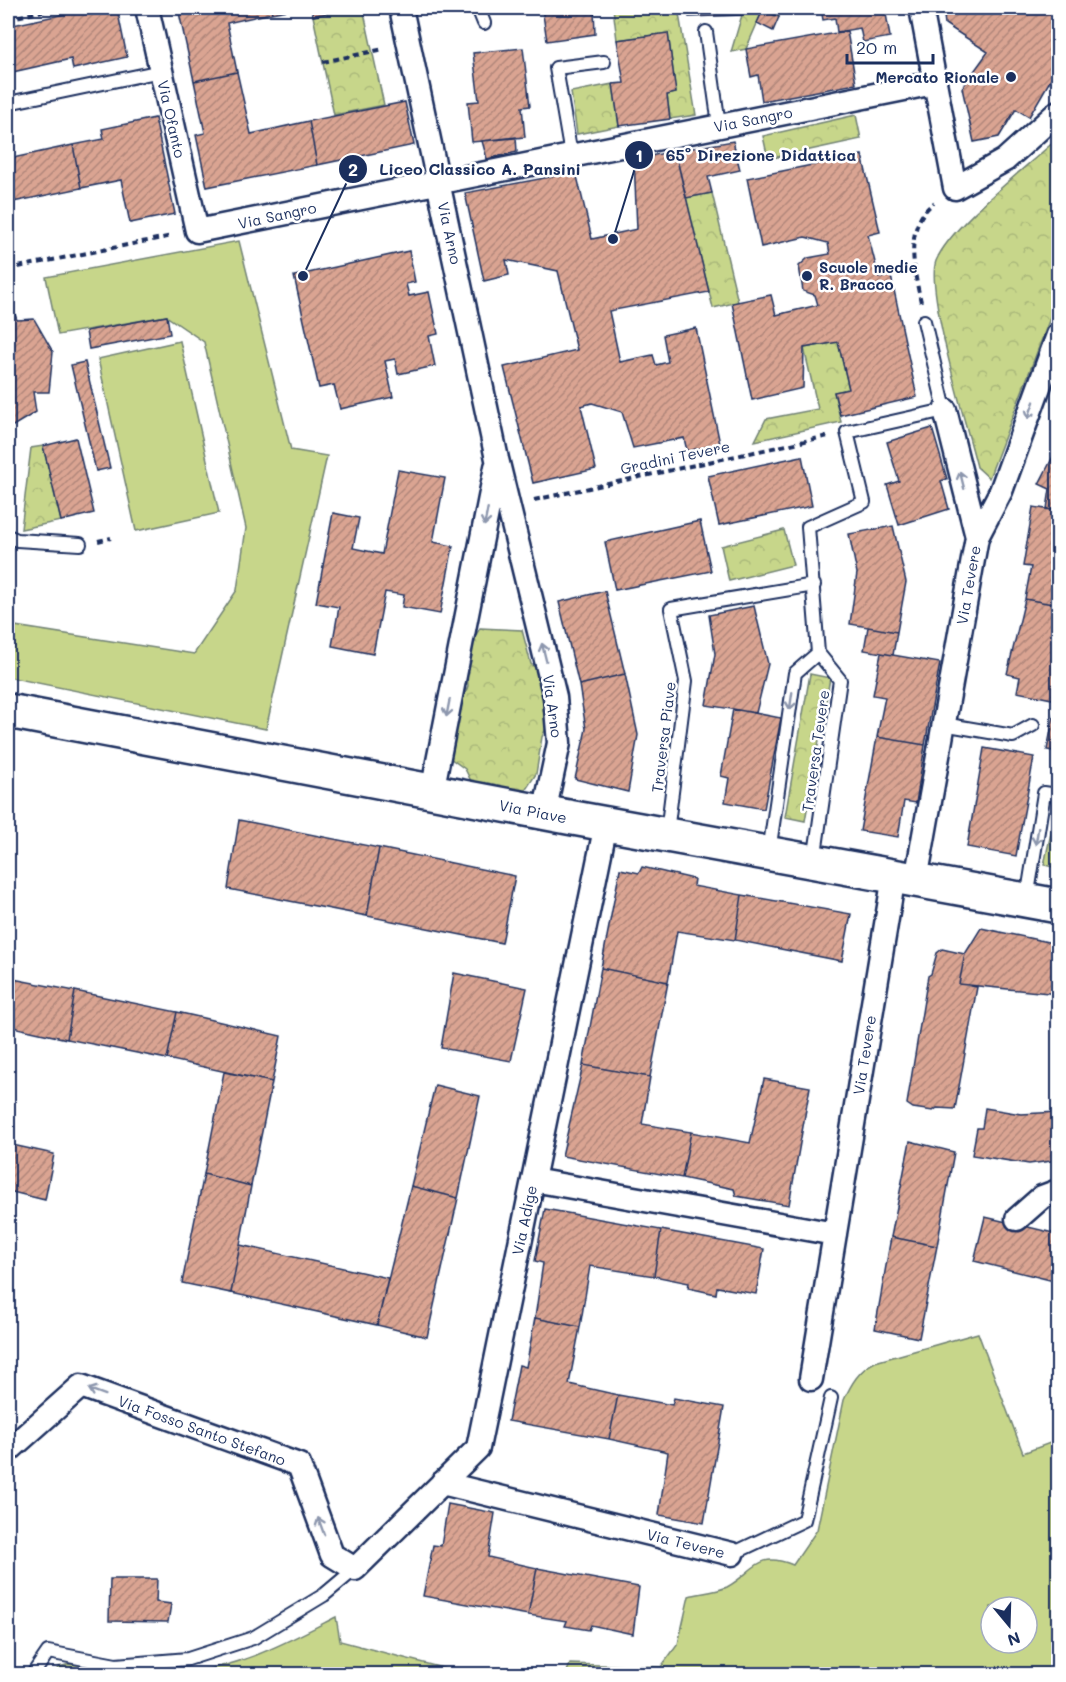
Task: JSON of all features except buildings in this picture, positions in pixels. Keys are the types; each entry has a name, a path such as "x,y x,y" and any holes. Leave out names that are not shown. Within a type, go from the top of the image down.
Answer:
{"street":[{"name":"Via Ofanto","path":"147,8 197,231"},
{"name":"Via Arno","path":"401,8 497,459 555,697 559,743 544,813"},
{"path":"921,8 955,188 1005,160 1059,112"},
{"name":"Via Sangro","path":"197,231 934,83"},
{"name":"Via Tevere","path":"811,1379 835,1234 905,878 944,724 977,537 1001,491 1059,335"},
{"name":"Via Tevere","path":"945,410 977,537"},
{"name":"Via Arno","path":"432,792 497,459"},
{"name":"Via Piave","path":"8,711 544,813 1059,906"},
{"name":"Via Adige","path":"355,1569 478,1448 606,824"},
{"path":"533,1180 835,1234"},
{"path":"1017,1219 1042,1197 1059,1191"},
{"name":"Via Fosso Santo Stefano","path":"8,1450 81,1386 299,1465 332,1555 355,1569"},
{"name":"Via Tevere","path":"442,1483 732,1554"}],"lane":[{"path":"478,8 483,23"},
{"path":"706,32 719,126"},
{"path":"571,155 556,68 604,62"},
{"path":"8,102 161,71"},
{"name":"Via Tevere","path":"924,321 945,410"},
{"path":"818,653 808,527 864,502 847,432 945,410"},
{"path":"8,536 17,540 80,544"},
{"name":"Traversa Piave","path":"667,835 686,681 671,609 814,585"},
{"name":"Traversa Tevere","path":"769,854 795,673 818,653 840,680 813,861"},
{"path":"944,724 1013,736 1033,725"},
{"path":"1027,900 1044,793 1059,795"},
{"name":"Via Tevere","path":"732,1554 804,1520 831,1398"},
{"path":"33,1674 48,1652 116,1665 188,1659 243,1642 254,1638 324,1595 355,1569"}],"path":[{"path":"8,19 56,8"},
{"path":"323,62 409,43"},
{"path":"924,321 913,264 916,236 930,206 955,188"},
{"path":"8,269 197,231"},
{"name":"Gradini Tevere","path":"508,505 847,432"}],"green space":[{"path":"363,8 384,105 334,115 313,16"},
{"path":"613,8 678,8 696,115 670,119 667,95 676,93 668,33 617,40"},
{"path":"742,8 777,8 779,17 763,10 746,49 731,52 742,15"},
{"path":"613,84 619,126 577,134 571,92"},
{"path":"856,115 861,139 768,159 763,136"},
{"path":"1058,138 1058,297 989,478 977,467 949,361 936,300 934,277 936,261 944,247 973,214"},
{"path":"712,193 738,302 713,308 686,198"},
{"path":"239,241 291,450 327,456 266,729 8,677 8,625 194,654 237,590 246,528 204,342 166,316 58,335 46,277"},
{"path":"180,341 219,513 136,531 98,359"},
{"path":"838,342 849,389 834,392 841,422 755,441 766,419 818,409 804,348"},
{"path":"43,446 61,521 21,529 31,448"},
{"path":"784,530 793,565 729,581 721,546"},
{"path":"480,628 522,630 531,664 551,680 551,717 542,737 536,774 519,800 478,795 465,769 443,753 468,686 465,653"},
{"path":"810,674 830,678 805,821 785,817"},
{"path":"1053,824 1058,826 1058,868 1044,865"},
{"path":"978,1333 1023,1453 1058,1440 1058,1674 566,1674 570,1664 661,1667 678,1644 689,1596 727,1587 763,1561 781,1561 793,1565 817,1530 844,1400 856,1378 875,1362"},
{"path":"336,1617 340,1641 465,1674 53,1674 59,1667 70,1664 167,1672 202,1670 222,1666 261,1653"}],"place":[{"name":"Mercato Rionale","path":"1011,77"},
{"name":"65° Direzione Didattica","path":"613,239"},
{"name":"Liceo Classico A. Pansini","path":"303,276"},
{"name":"Scuole medie R. Bracco","path":"807,276"}]}
